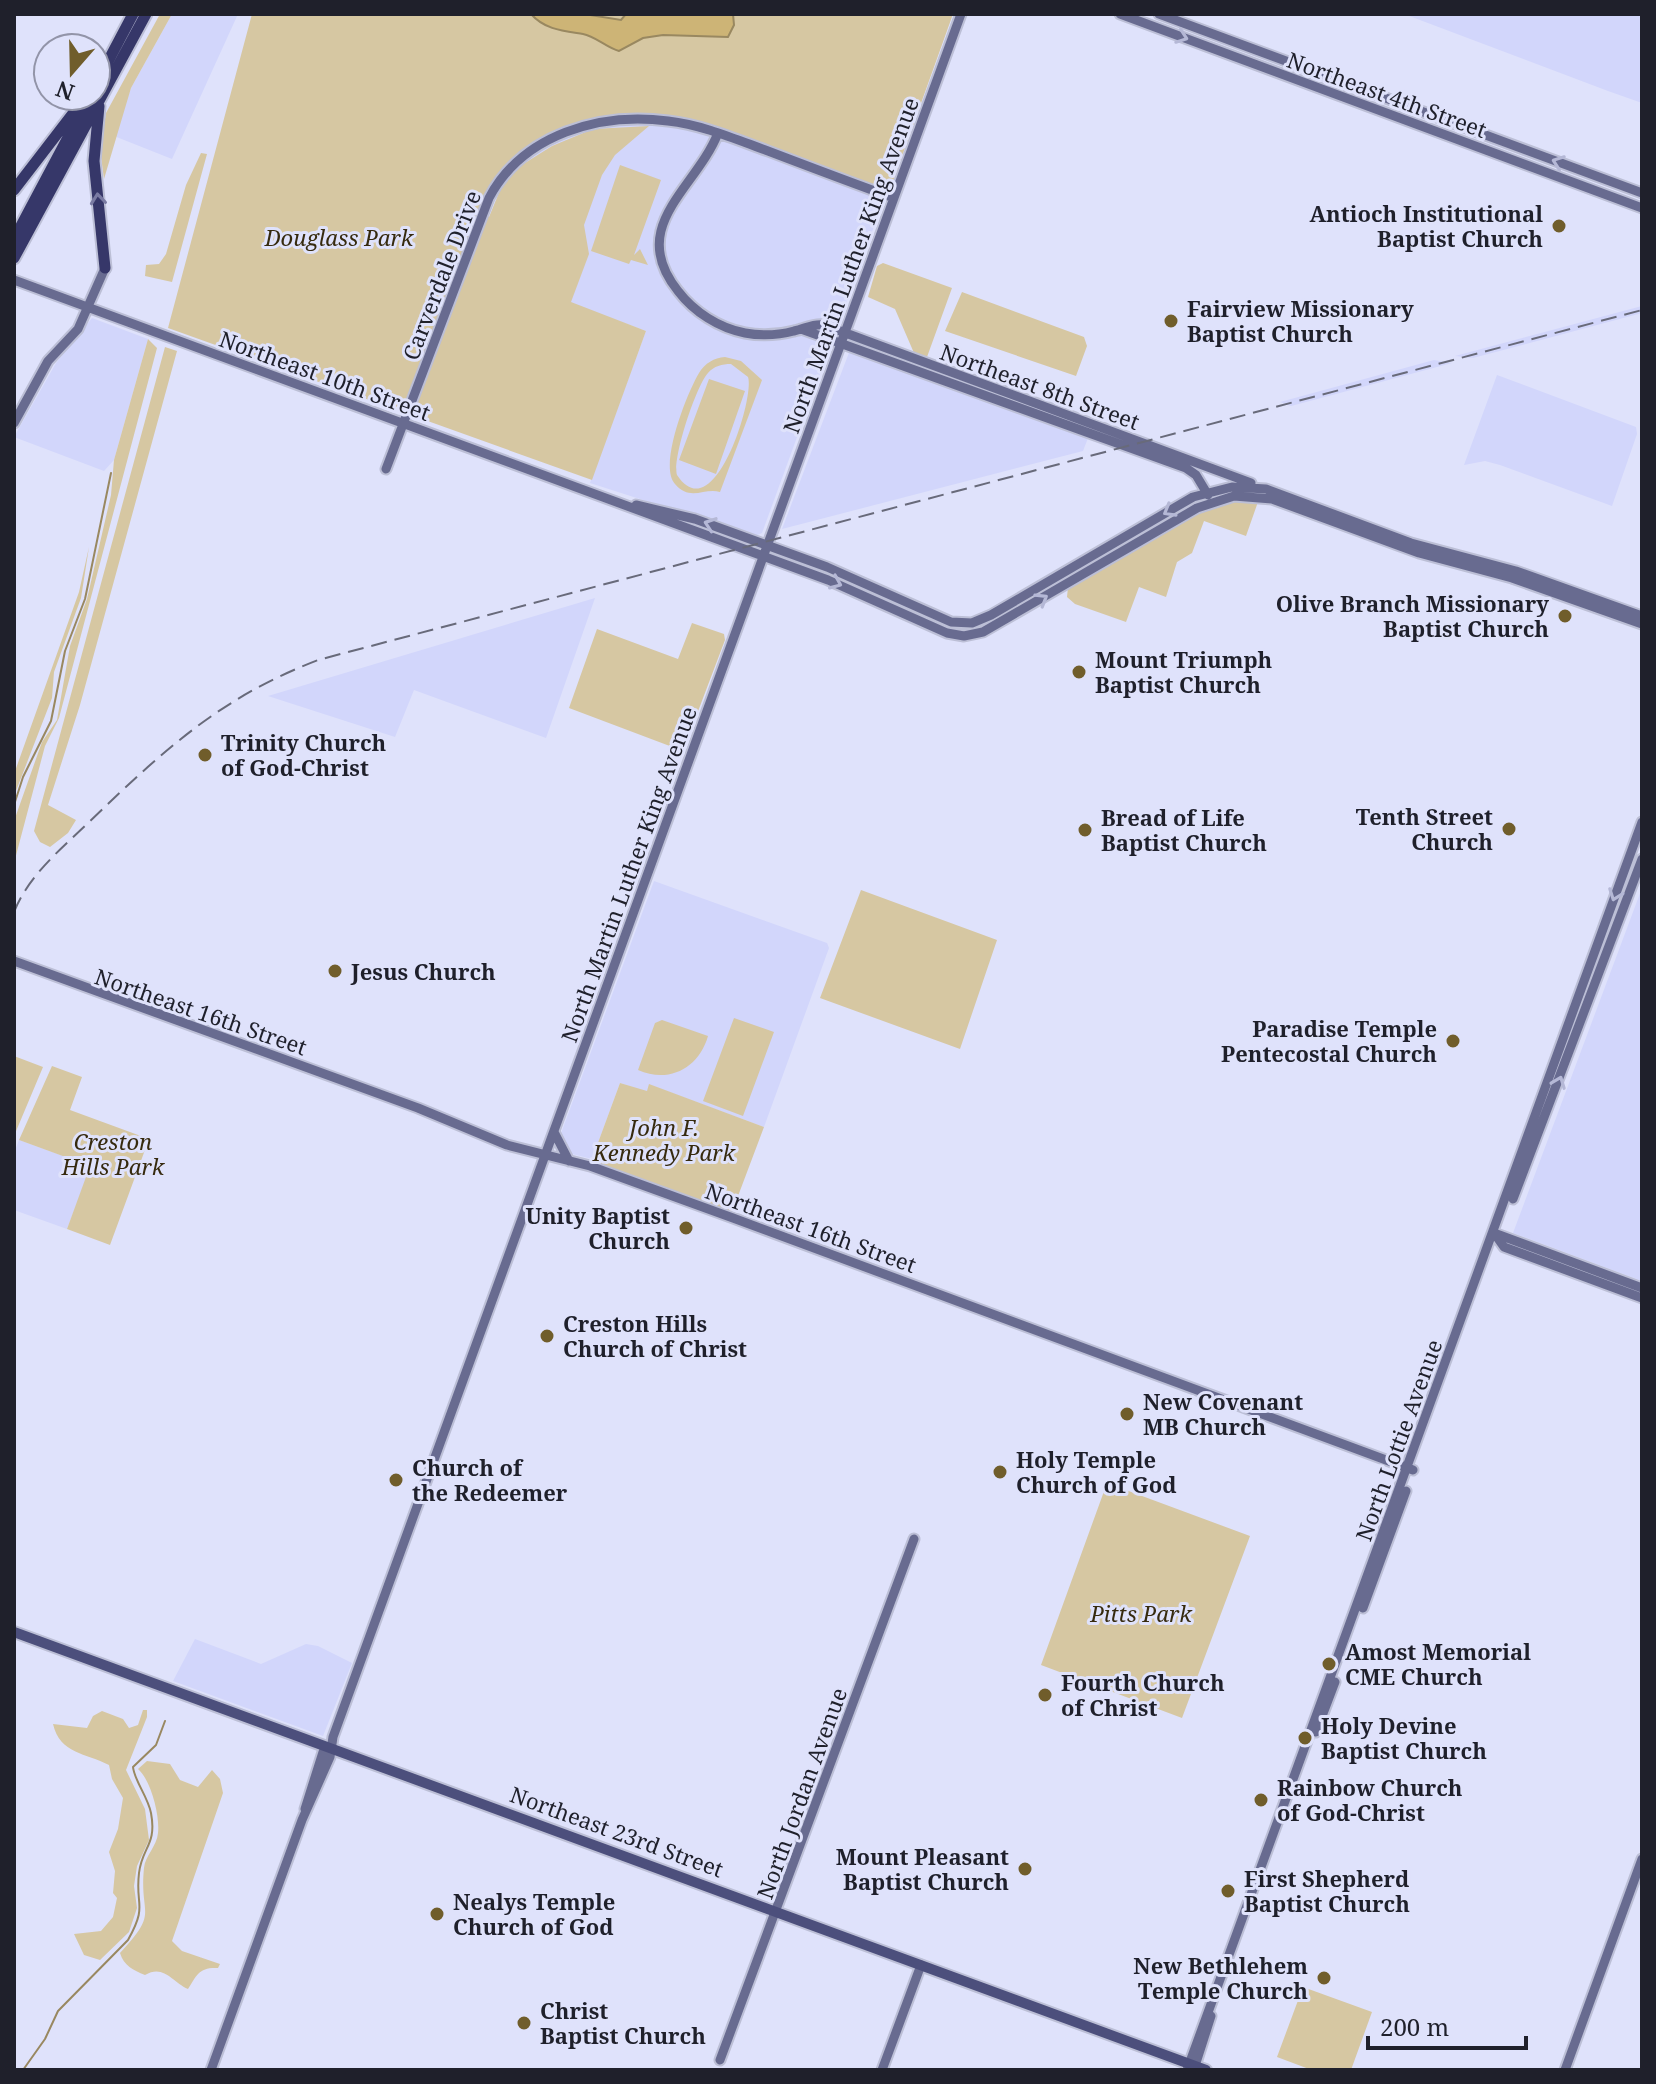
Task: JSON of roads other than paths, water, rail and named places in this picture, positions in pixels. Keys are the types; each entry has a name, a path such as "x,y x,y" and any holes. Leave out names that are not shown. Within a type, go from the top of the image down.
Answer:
{"highway":[{"path":"112,54 133,14"},
{"path":"112,66 146,14"},
{"path":"14,190 79,112"},
{"path":"14,239 84,112"},
{"path":"14,258 85,112"},
{"path":"92,112 105,268"}],"main road":[{"name":"North Martin Luther King Avenue","path":"211,2070 302,1820 323,1752 330,1746 961,14"},
{"name":"Northeast 4th Street","path":"1120,14 1642,208"},
{"name":"Northeast 4th Street","path":"1159,14 1642,193"},
{"path":"1336,94 1341,82"},
{"path":"1411,122 1416,109"},
{"name":"Carverdale Drive","path":"386,469 489,198 516,162 555,137 600,122 666,120 718,133 894,198"},
{"name":"Northeast 8th Street","path":"718,133 705,162 678,192 667,211 659,246 663,267 684,299 719,325 753,334 777,334 820,324 843,338 1186,468 1196,475 1205,492 1217,499"},
{"path":"14,423 48,361 73,337 105,268"},
{"name":"Northeast 10th Street","path":"14,280 839,584 953,634 973,635 1004,622 1217,499"},
{"name":"Northeast 8th Street","path":"843,338 1266,489 1294,503"},
{"path":"1205,492 1240,486 1266,489"},
{"name":"Northeast 10th Street","path":"623,503 695,519 836,570 946,620 972,623 1205,492"},
{"path":"1217,499 1254,496 1294,503 1411,543 1516,571 1642,616"},
{"path":"1294,503 1419,553 1520,580 1642,624"},
{"name":"North Lottie Avenue","path":"1497,1236 1642,822"},
{"name":"North Lottie Avenue","path":"1194,2067 1410,1469 1642,859"},
{"name":"Northeast 16th Street","path":"14,961 418,1108 507,1145 569,1161 762,1228 1410,1469"},
{"path":"553,1132 569,1161"},
{"path":"1497,1236 1642,1288"},
{"path":"1497,1236 1504,1247 1642,1298"},
{"name":"North Jordan Avenue","path":"720,2060 914,1539"},
{"name":"Northeast 23rd Street","path":"14,1632 1194,2067"},
{"path":"1565,2070 1642,1859"},
{"path":"882,2070 921,1965"}],"waterway":[{"path":"14,805 23,777 51,721 65,651 85,599 111,473"},
{"path":"23,2070 45,2039 58,2011 128,1940 138,1919 139,1873 151,1839 152,1824 149,1807 133,1767 156,1745 165,1721"}],"railway":[{"path":"14,912 28,886 46,864 168,750 221,709 251,691 318,660 1642,310"}],"place":[{"name":"Antioch Institutional Baptist Church","path":"1559,226"},
{"name":"Fairview Missionary Baptist Church","path":"1171,321"},
{"name":"Olive Branch Missionary Baptist Church","path":"1565,616"},
{"name":"Mount Triumph Baptist Church","path":"1079,672"},
{"name":"Trinity Church of God-Christ","path":"205,755"},
{"name":"Tenth Street Church","path":"1509,829"},
{"name":"Bread of Life Baptist Church","path":"1085,830"},
{"name":"Jesus Church","path":"335,971"},
{"name":"Paradise Temple Pentecostal Church","path":"1453,1041"},
{"name":"Unity Baptist Church","path":"686,1228"},
{"name":"Creston Hills Church of Christ","path":"547,1336"},
{"name":"New Covenant MB Church","path":"1127,1414"},
{"name":"Holy Temple Church of God","path":"1000,1472"},
{"name":"Church of the Redeemer","path":"396,1480"},
{"name":"Amost Memorial CME Church","path":"1329,1664"},
{"name":"Fourth Church of Christ","path":"1045,1695"},
{"name":"Holy Devine Baptist Church","path":"1305,1738"},
{"name":"Rainbow Church of God-Christ","path":"1261,1800"},
{"name":"Mount Pleasant Baptist Church","path":"1025,1869"},
{"name":"First Shepherd Baptist Church","path":"1228,1891"},
{"name":"Nealys Temple Church of God","path":"437,1914"},
{"name":"New Bethlehem Temple Church","path":"1324,1978"},
{"name":"Christ Baptist Church","path":"524,2023"}],"park label":[{"name":"Douglass Park","path":"339,237"},
{"name":"John F. Kennedy Park","path":"664,1140"},
{"name":"Creston Hills Park","path":"113,1154"},
{"name":"Pitts Park","path":"1141,1613"}]}
